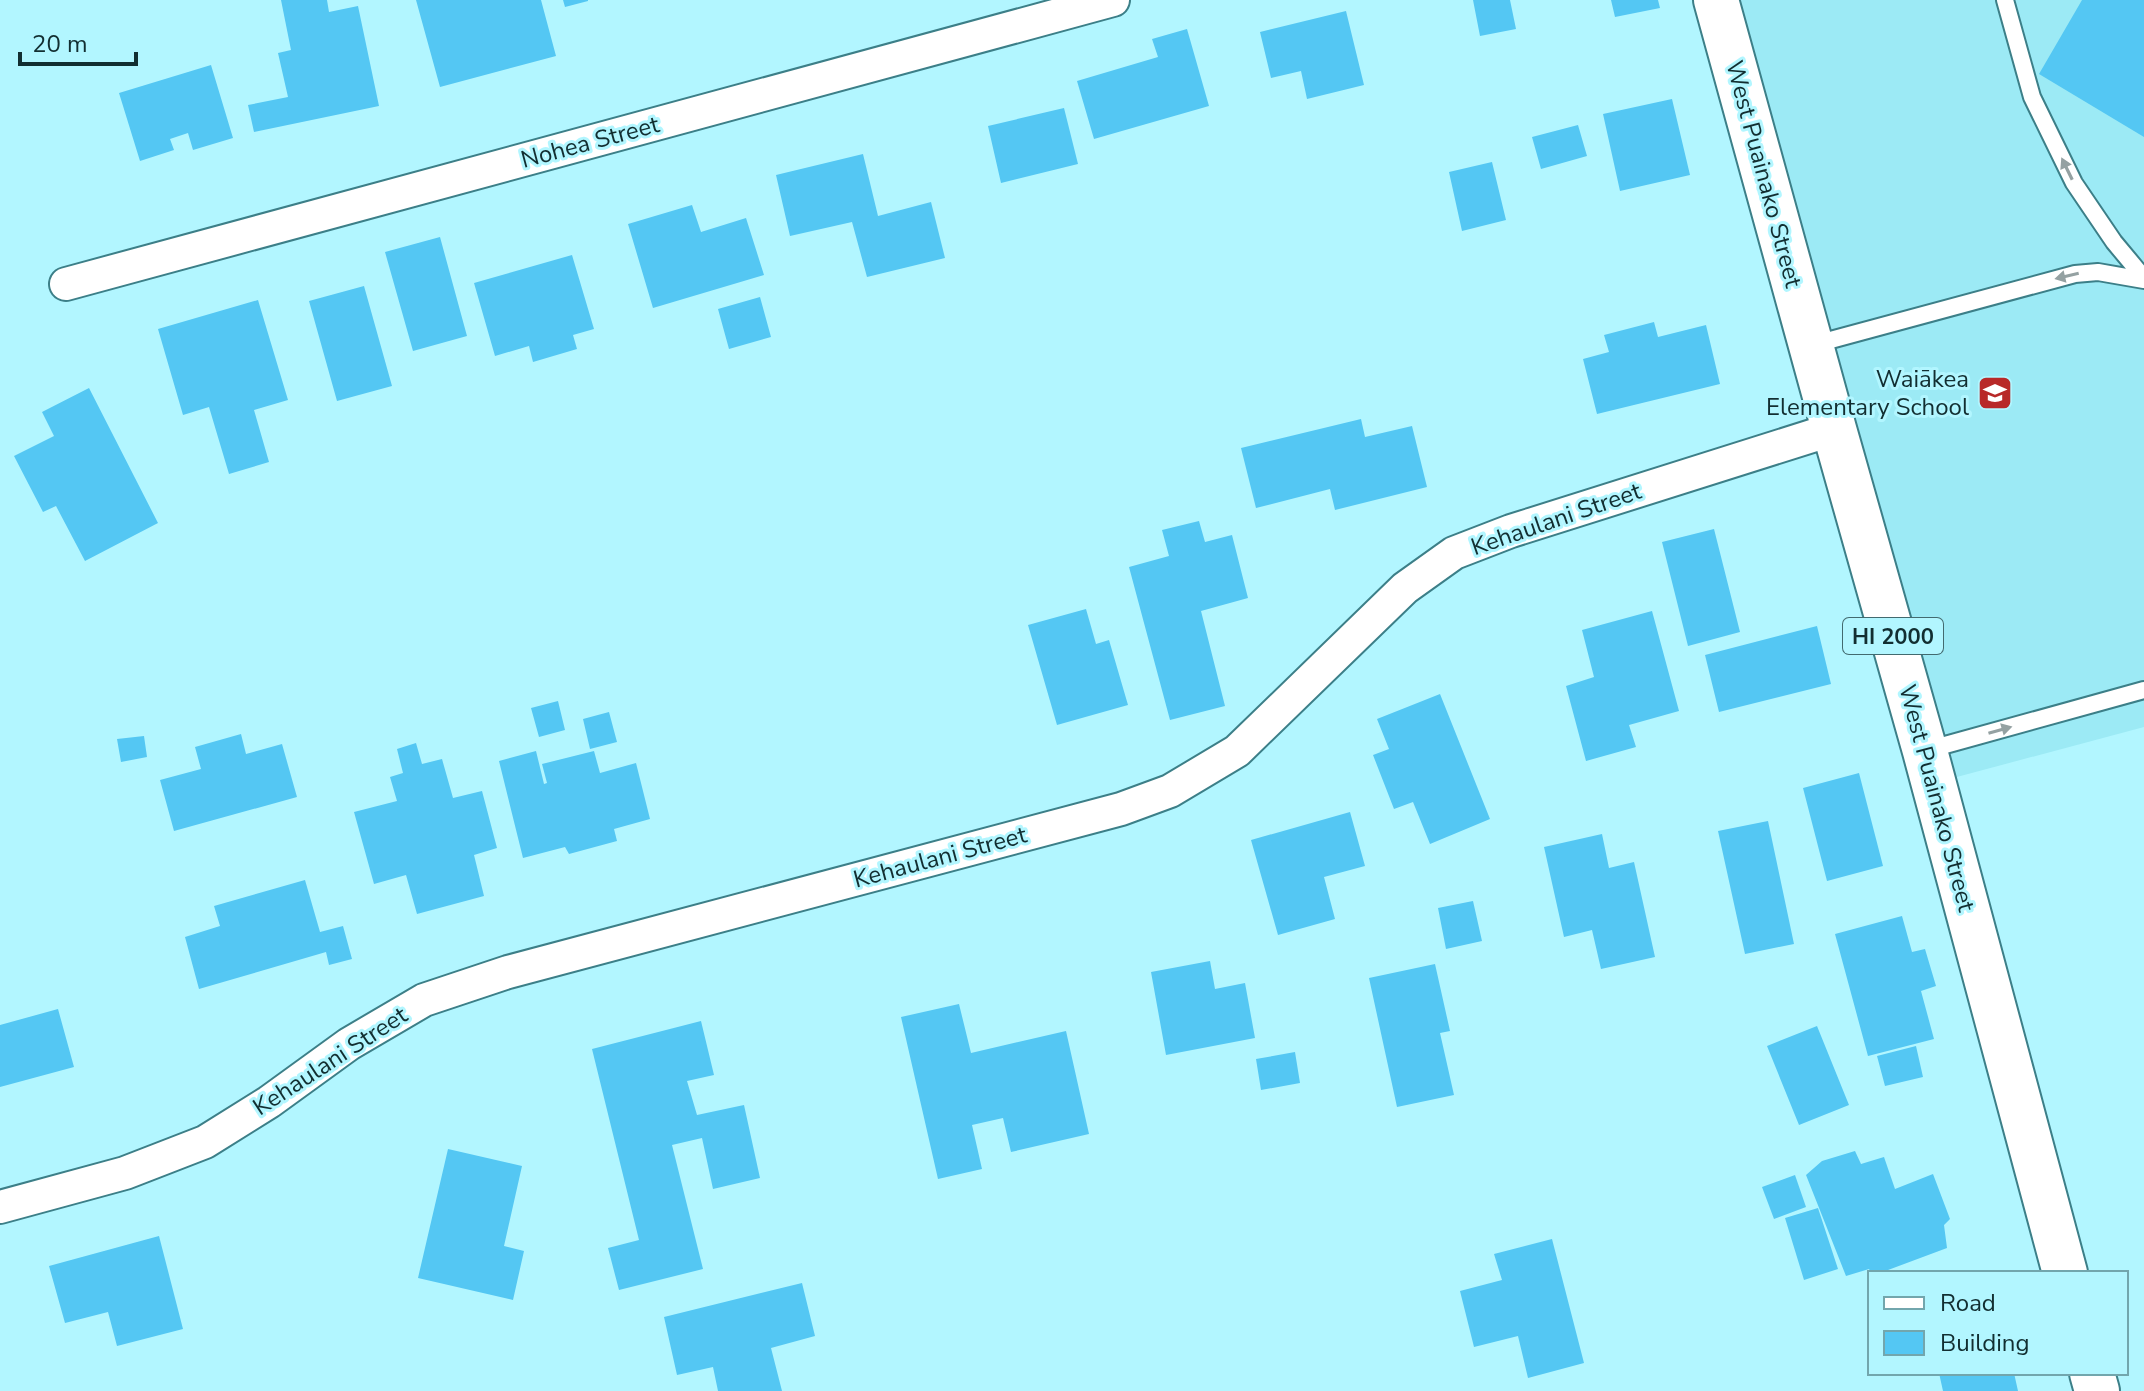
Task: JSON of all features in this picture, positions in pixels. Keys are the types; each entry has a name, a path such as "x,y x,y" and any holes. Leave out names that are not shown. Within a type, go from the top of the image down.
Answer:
{"highway":[{"name":"West Puainako Street","path":"1716,0 1925,751 2064,1271"}],"street":[{"name":"Nohea Street","path":"66,284 1113,0"},
{"name":"Kehaulani Street","path":"0,1207 125,1173 205,1142 269,1102 349,1044 424,1000 508,972 1121,809 1170,791 1237,751 1405,588 1454,553 1511,531 1834,429"}],"lane":[{"path":"2005,0 2032,97 2074,183 2114,242 2144,279"},
{"path":"1811,345 2075,274 2098,272 2144,279"},
{"path":"1925,751 2144,690"}],"shaded area":[{"name":"Waiākea Elementary School","path":"1739,0 2144,0 2144,727 1953,778"}],"building":[{"path":"281,0 327,0 329,12 358,6 379,106 254,132 248,105 288,97 278,53 291,50"},
{"path":"416,0 541,0 556,56 440,87"},
{"path":"563,0 588,0 588,1 565,7"},
{"path":"1473,0 1510,0 1516,29 1480,36"},
{"path":"1611,0 1658,0 1660,8 1615,17"},
{"path":"2082,0 2144,0 2144,137 2039,74"},
{"path":"1346,11 1364,85 1307,99 1301,71 1271,78 1260,32"},
{"path":"1187,29 1209,106 1094,139 1077,81 1158,57 1152,39"},
{"path":"211,65 233,138 193,150 188,133 170,139 174,150 140,161 119,93"},
{"path":"1672,99 1690,175 1620,191 1603,114"},
{"path":"1064,108 1078,164 1001,183 988,126"},
{"path":"1578,125 1587,156 1541,169 1532,137"},
{"path":"863,154 878,216 931,202 945,258 867,277 852,222 790,236 776,175"},
{"path":"1492,162 1506,220 1462,231 1449,172"},
{"path":"692,205 701,232 746,218 764,275 653,308 628,224"},
{"path":"440,237 467,336 413,351 385,252"},
{"path":"572,255 594,329 573,335 577,349 533,362 529,346 495,356 474,283"},
{"path":"364,286 392,386 337,401 309,301"},
{"path":"760,297 771,337 729,349 718,309"},
{"path":"258,300 288,400 254,410 269,462 229,474 209,407 183,415 158,329"},
{"path":"1654,322 1658,337 1706,325 1720,384 1597,414 1583,359 1609,352 1604,335"},
{"path":"89,388 158,523 85,561 56,506 43,512 14,456 54,436 42,412"},
{"path":"1361,419 1365,437 1412,426 1427,487 1335,510 1330,489 1256,508 1241,448"},
{"path":"1199,521 1205,542 1232,535 1248,598 1201,611 1225,706 1170,720 1129,567 1169,556 1162,530"},
{"path":"1714,529 1740,632 1688,646 1662,542"},
{"path":"1086,609 1096,644 1109,640 1128,705 1057,725 1028,625"},
{"path":"1652,611 1679,711 1629,725 1636,747 1586,761 1566,686 1594,677 1582,630"},
{"path":"1817,626 1831,684 1719,712 1705,655"},
{"path":"1440,694 1490,819 1430,844 1413,802 1394,809 1373,755 1389,749 1377,719"},
{"path":"558,701 565,730 539,737 531,708"},
{"path":"609,712 617,742 590,749 583,719"},
{"path":"241,734 246,754 282,744 297,797 174,831 160,780 201,769 195,747"},
{"path":"144,736 147,757 121,762 117,739"},
{"path":"416,743 422,764 442,759 453,798 482,791 497,848 474,855 484,896 417,914 406,875 374,884 354,812 397,801 390,777 403,773 397,749"},
{"path":"536,751 544,784 547,783 542,764 594,751 600,773 636,763 650,819 614,829 617,841 569,854 565,847 523,858 499,761"},
{"path":"1859,773 1883,866 1827,881 1803,788"},
{"path":"1350,812 1365,866 1324,877 1335,919 1278,935 1251,840"},
{"path":"1768,821 1794,944 1745,954 1718,831"},
{"path":"1602,834 1609,868 1634,862 1655,957 1601,969 1592,930 1564,937 1544,847"},
{"path":"305,880 320,932 343,926 352,959 329,965 326,952 199,989 185,937 220,926 214,906"},
{"path":"1473,901 1482,941 1446,949 1438,908"},
{"path":"1902,916 1912,952 1925,949 1936,986 1921,991 1934,1039 1868,1056 1835,934"},
{"path":"1210,961 1215,989 1245,983 1255,1038 1166,1055 1151,972"},
{"path":"1435,964 1450,1031 1440,1033 1454,1095 1397,1107 1369,978"},
{"path":"959,1004 971,1053 1066,1031 1089,1134 1011,1152 1003,1118 972,1125 982,1169 938,1179 901,1017"},
{"path":"58,1009 74,1067 0,1087 0,1025"},
{"path":"701,1021 714,1075 687,1081 697,1115 744,1105 760,1178 713,1189 702,1138 672,1145 703,1269 619,1290 608,1248 639,1240 592,1049"},
{"path":"1817,1026 1849,1105 1799,1125 1767,1046"},
{"path":"1916,1046 1923,1077 1885,1086 1877,1056"},
{"path":"1295,1052 1300,1083 1261,1090 1256,1059"},
{"path":"448,1149 522,1166 504,1246 524,1251 513,1300 418,1278"},
{"path":"1855,1151 1861,1164 1884,1157 1895,1189 1933,1174 1950,1219 1944,1225 1947,1248 1885,1271 1869,1269 1846,1276 1806,1175 1822,1161"},
{"path":"1795,1175 1806,1207 1774,1219 1762,1187"},
{"path":"1818,1208 1838,1269 1804,1280 1785,1218"},
{"path":"159,1236 183,1329 117,1346 108,1312 65,1323 49,1266"},
{"path":"1552,1239 1584,1363 1528,1378 1518,1336 1474,1347 1460,1291 1502,1280 1494,1254"},
{"path":"802,1283 815,1336 771,1348 782,1391 718,1391 713,1367 677,1375 664,1317"},
{"path":"1939,1375 2014,1375 2018,1391 1943,1391"}],"place":[{"name":"Waiākea Elementary School","path":"1995,393"}]}
